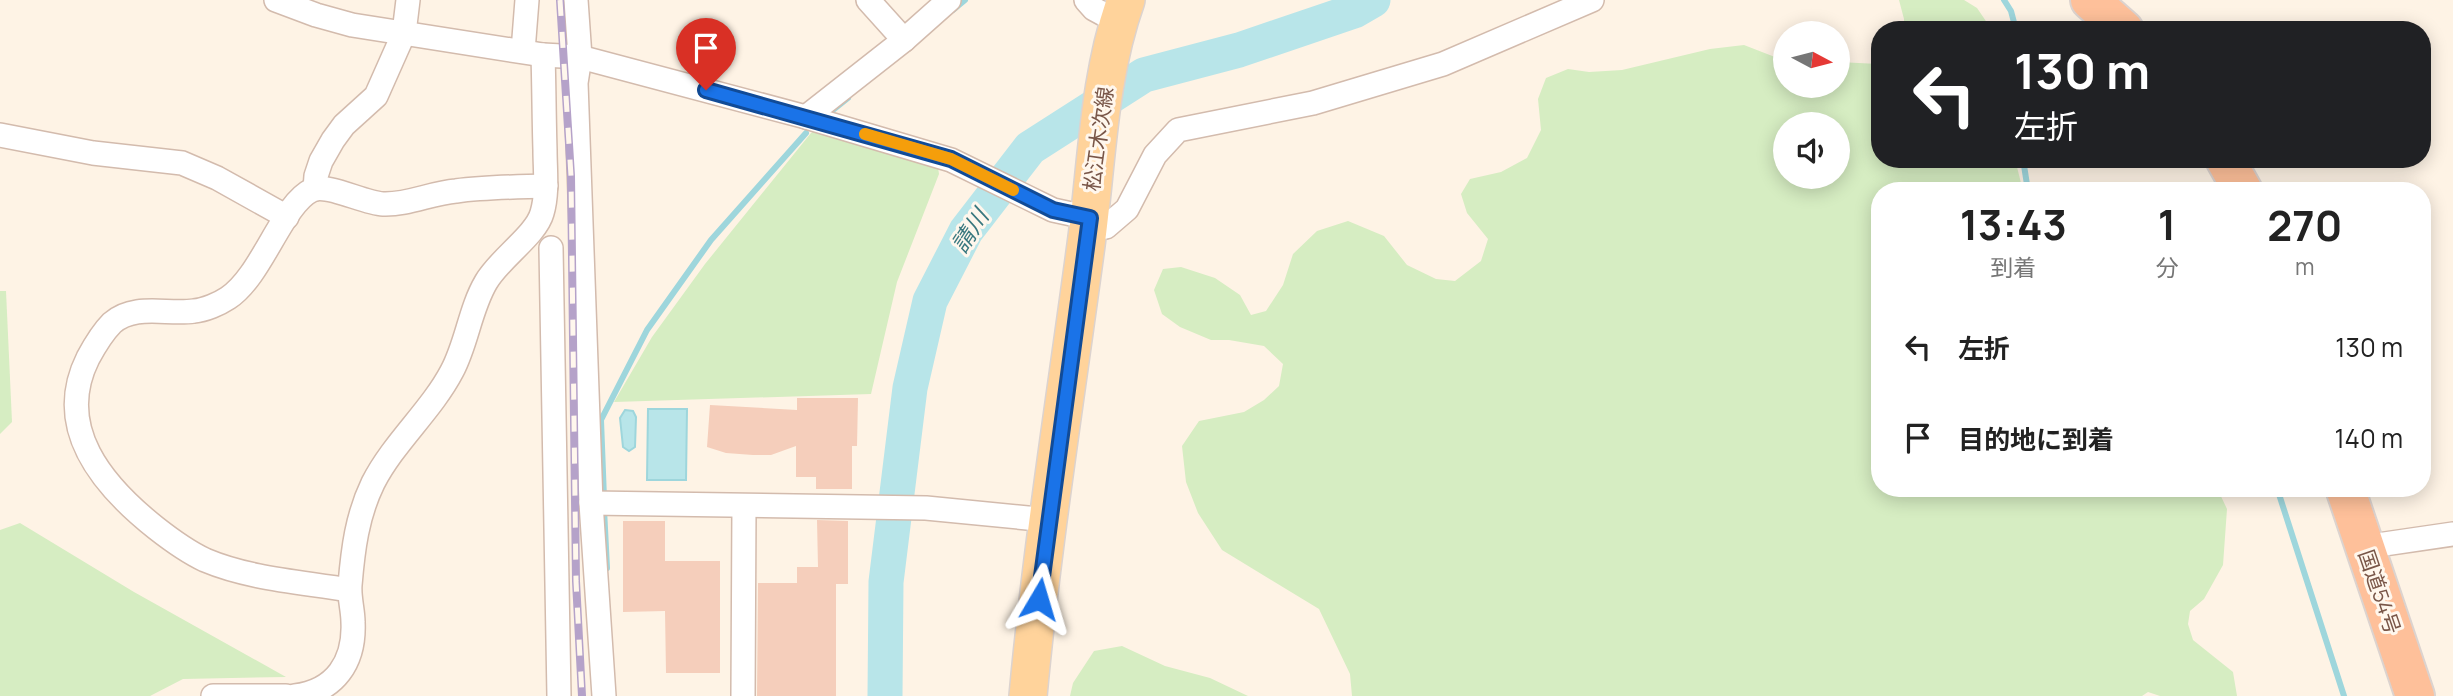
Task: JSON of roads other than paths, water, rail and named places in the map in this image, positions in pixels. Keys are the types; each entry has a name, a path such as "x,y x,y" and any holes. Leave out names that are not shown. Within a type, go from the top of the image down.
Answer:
{"highway":[{"path":"2090,0 2114,21"},
{"name":"国道54号","path":"2348,497 2415,696"}],"main road":[{"name":"松江木次線","path":"1028,696 1048,520 1089,224 1093,174 1119,22"}],"street":[{"path":"276,0 352,25 533,53 580,57 806,117 967,165 1053,210 1089,224 1106,227 1127,209 1155,155 1178,130 1312,103 1443,64 1592,0"},
{"path":"315,189 316,176 332,140 344,125 376,96 404,33 408,0"},
{"path":"295,696 320,690 332,681 348,661 354,624 349,590 355,535 374,482 400,441 453,370 485,284 500,261 538,224 546,186 527,0"},
{"path":"576,0 580,57 576,83 601,503 604,696"},
{"path":"868,0 904,40"},
{"path":"806,117 904,40 949,0"},
{"path":"1086,0 1094,9 1119,22"},
{"path":"0,135 93,153 182,163 218,178 287,217"},
{"path":"349,590 244,572 202,558 165,535 130,507 111,488 88,447 76,417 76,390 84,366 99,339 115,321 128,314 196,311 228,298 251,274 301,197 315,189 335,191 366,202 396,204 453,191 546,186"},
{"path":"551,248 559,696"},
{"path":"601,503 926,508 1048,520"},
{"path":"743,696 744,506"},
{"path":"2364,547 2453,534"},
{"path":"214,696 286,696"}],"water":[{"path":"648,409 687,409 686,480 647,480"},
{"path":"625,410 633,411 636,417 635,447 629,451 623,447 620,418"}],"waterway":[{"path":"953,10 965,0"},
{"name":"請川","path":"885,696 886,582 910,388 930,301 966,231 1030,148 1144,75 1239,50 1354,11 1373,0"},
{"path":"2004,0 2014,21"},
{"path":"833,110 848,98"},
{"path":"604,498 601,420 647,330 711,240 806,133"},
{"path":"2024,168 2027,182"},
{"path":"2280,497 2344,696"},
{"path":"604,509 607,568"}],"railway":[{"path":"560,0 571,176 576,581 582,696"}]}
